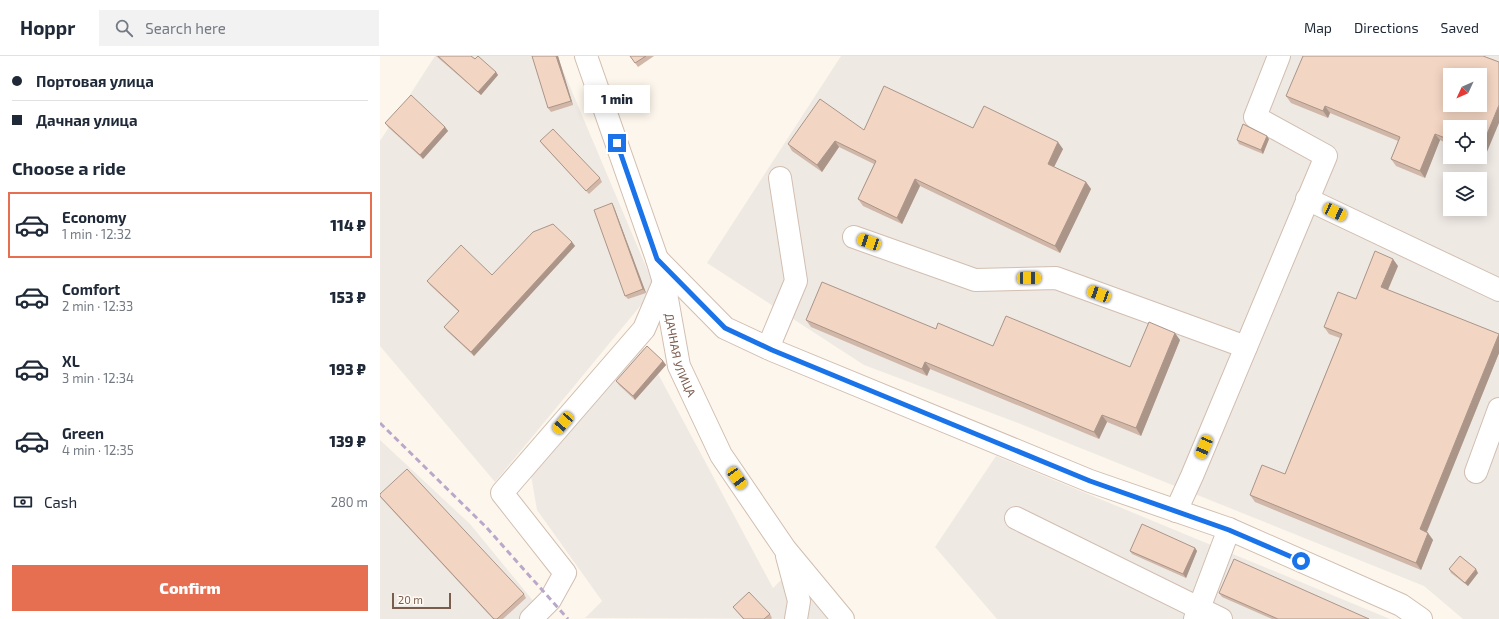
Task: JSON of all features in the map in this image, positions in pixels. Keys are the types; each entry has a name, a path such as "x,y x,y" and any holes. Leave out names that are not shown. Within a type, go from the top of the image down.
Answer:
{"street":[{"name":"ДАЧНАЯ УЛИЦА","path":"586,56 664,282 679,366 721,455 785,549 843,619"},
{"path":"1176,511 1326,156 1255,117 1278,56"},
{"path":"768,348 796,281 780,178"},
{"path":"1307,199 1499,290"},
{"path":"854,237 975,280 1056,278 1246,347"},
{"path":"657,259 725,328 768,348 1090,481 1229,530 1402,605 1422,619"},
{"path":"531,619 550,600 565,573 502,493 644,329 664,282"},
{"path":"1476,472 1499,409"},
{"path":"1016,518 1197,614 1221,619"},
{"path":"1197,614 1229,530"},
{"path":"785,549 799,601 796,619"}],"shaded area":[{"path":"435,56 557,56 655,288 495,482 380,346 380,141"},
{"path":"841,56 1499,56 1499,619 1463,619 1424,586 1018,423 864,365 707,263"},
{"path":"642,344 773,588 786,575 810,597 829,619 585,618 602,601 537,510 530,470"},
{"path":"380,440 470,524 548,619 380,619"},
{"path":"996,456 1390,619 997,619 935,547"}],"building":[{"path":"438,56 471,56 475,59 478,56 496,72 478,92"},
{"path":"532,56 556,56 571,101 548,108"},
{"path":"630,56 646,56 635,63"},
{"path":"1303,56 1483,56 1499,62 1499,105 1487,134 1487,120 1443,120 1443,137 1435,134 1420,171 1391,159 1400,137 1325,106 1323,111 1286,96"},
{"path":"884,86 973,128 984,106 1058,142 1048,164 1086,182 1055,246 915,179 897,218 858,199 876,161 835,141 817,165 788,144 820,99 864,130"},
{"path":"411,95 445,127 420,155 385,123"},
{"path":"1243,124 1267,136 1261,150 1237,140"},
{"path":"553,129 600,178 586,191 540,141"},
{"path":"612,203 643,289 625,296 594,210"},
{"path":"553,224 572,242 471,352 444,327 459,311 427,281 461,245 492,275 533,232"},
{"path":"1375,251 1393,259 1381,287 1499,334 1420,529 1428,533 1416,563 1250,495 1262,465 1285,474 1342,334 1324,327 1338,292 1356,299"},
{"path":"822,282 936,329 938,323 993,346 1006,316 1130,367 1149,322 1175,333 1136,428 1102,415 1094,432 925,362 922,369 806,320"},
{"path":"647,346 663,361 633,396 616,381"},
{"path":"407,469 524,594 497,619 494,619 380,496 380,494"},
{"path":"1142,524 1195,548 1183,574 1130,551"},
{"path":"1460,556 1476,569 1465,583 1449,569"},
{"path":"1234,559 1369,619 1278,619 1219,593"},
{"path":"749,592 770,614 764,619 744,619 733,607"}],"railway":[{"path":"380,423 486,527 568,619"}],"route":[{"path":"617,143 657,259 725,328 836,377 1090,481 1229,530 1301,561"}]}
